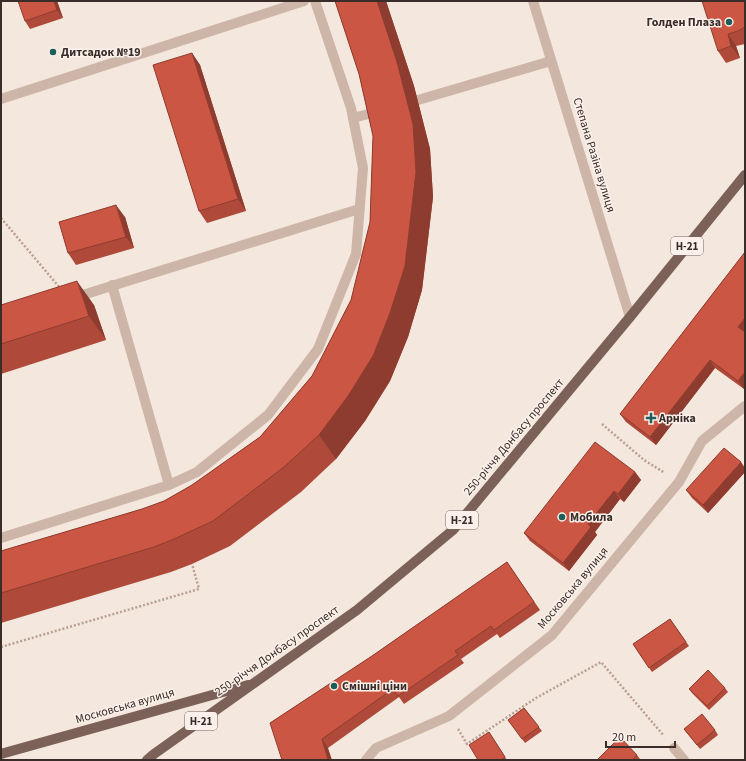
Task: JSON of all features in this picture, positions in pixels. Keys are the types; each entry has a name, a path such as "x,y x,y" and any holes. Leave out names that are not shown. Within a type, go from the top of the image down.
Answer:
{"main road":[{"name":"250-річчя Донбасу проспект","path":"147,760 357,610 453,530 630,317 745,175"},
{"name":"Московська вулиця","path":"1,754 256,683"}],"street":[{"path":"1,99 304,1"},
{"path":"1,538 169,485 197,472 268,415 318,349 356,254 363,168 351,108 315,1"},
{"name":"Степана Разіна вулиця","path":"533,1 630,317"},
{"path":"418,100 552,61"},
{"path":"353,118 380,111"},
{"path":"66,300 359,209"},
{"path":"112,285 169,485"},
{"name":"Московська вулиця","path":"366,760 376,748 449,716 552,635 678,482 702,441 745,406"},
{"path":"674,748 684,760"}],"path":[{"path":"1,218 66,300"},
{"path":"602,424 644,460 678,482"},
{"path":"1,647 199,589 192,564"},
{"path":"449,716 467,744 536,698 601,662 674,748"}],"building":[{"path":"18,1 54,1 57,10 25,21"},
{"path":"335,1 377,1 397,62 413,124 416,172 405,266 390,313 373,356 348,396 319,435 284,467 213,521 154,547 1,593 1,551 164,501 192,485 260,437 312,376 351,300 370,222 373,136 359,74"},
{"name":"Голден Плаза","path":"702,1 745,1 745,27 728,34 731,46 718,51"},
{"path":"192,53 238,199 199,211 153,65"},
{"path":"116,205 126,237 68,253 59,222"},
{"path":"745,252 745,318 738,327 745,332 745,372 738,381 710,360 650,437 620,414"},
{"path":"77,281 89,316 1,344 1,305"},
{"path":"595,442 635,472 618,494 614,491 588,524 591,527 563,563 524,533"},
{"path":"724,448 741,462 703,505 686,490"},
{"path":"507,562 534,602 494,630 491,626 455,651 458,655 398,696 393,689 322,739 328,760 282,760 270,723 372,656"},
{"path":"670,619 686,642 649,668 633,644"},
{"path":"708,670 725,688 707,706 689,689"},
{"path":"524,708 539,727 522,739 508,720"},
{"path":"702,714 715,730 697,745 684,729"},
{"path":"489,732 505,757 501,760 478,760 469,745"},
{"path":"620,737 637,755 632,760 597,760"}],"place":[{"name":"Голден Плаза","path":"729,22"},
{"name":"Дитсадок №19","path":"53,52"},
{"name":"Арніка","path":"651,418"},
{"name":"Мобила","path":"562,517"},
{"name":"Смішні ціни","path":"334,686"}]}
